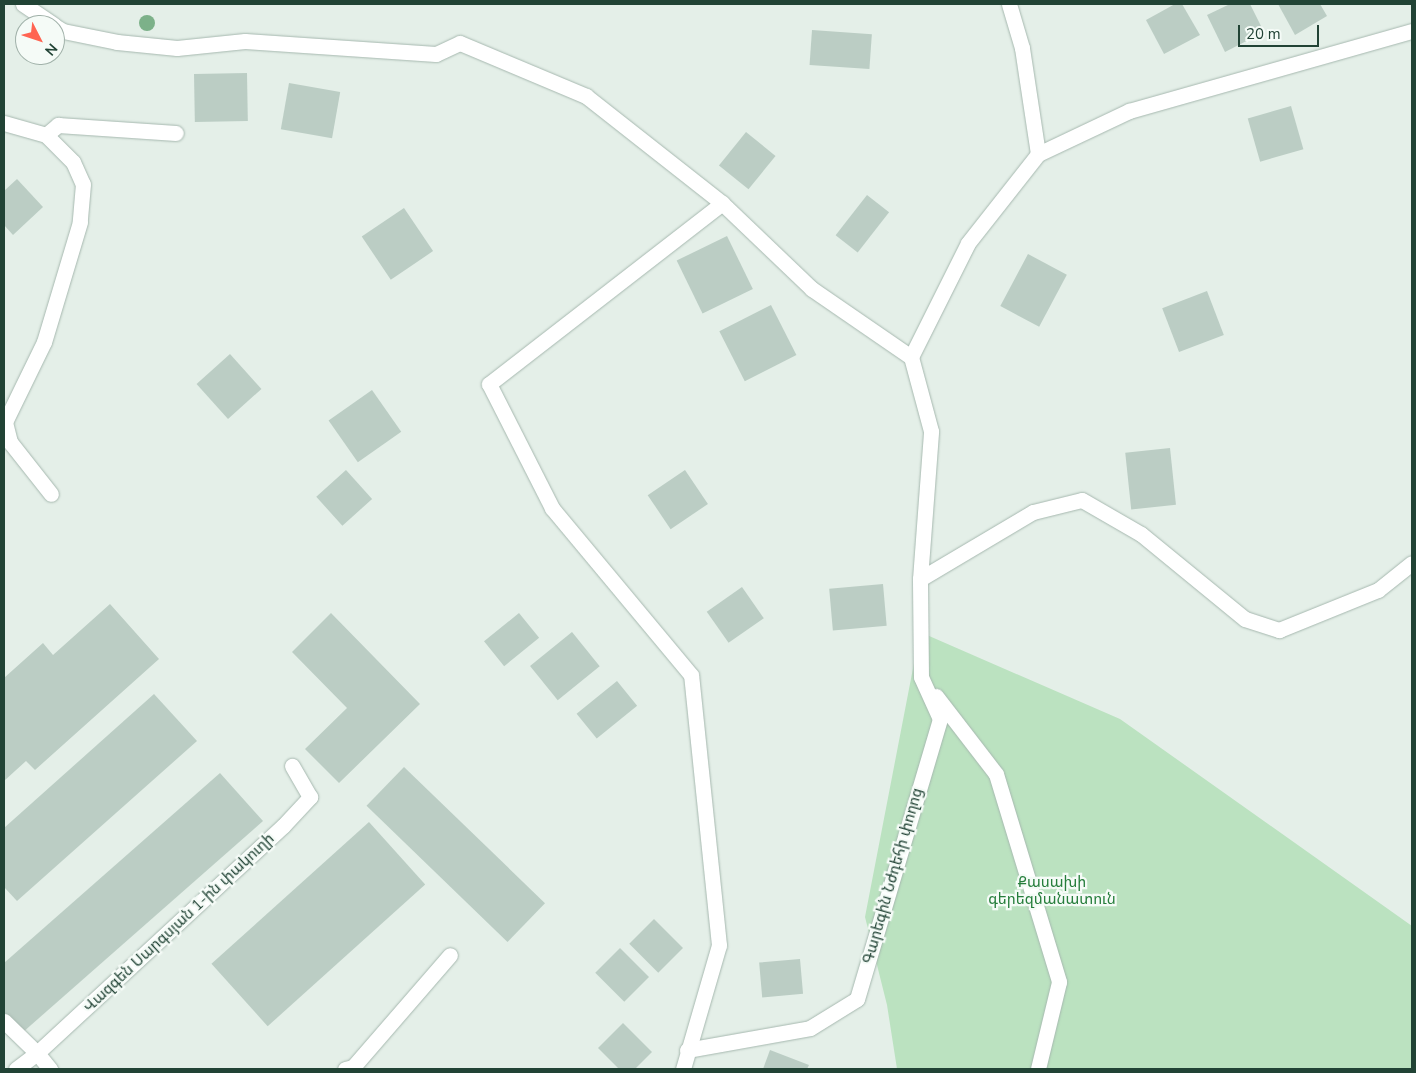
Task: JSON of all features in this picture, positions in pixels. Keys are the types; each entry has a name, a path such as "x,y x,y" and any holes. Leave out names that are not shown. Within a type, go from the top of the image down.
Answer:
{"street":[{"path":"23,4 39,15"},
{"path":"1009,4 1022,48 1038,154"},
{"path":"65,31 117,42 177,48 245,41 436,54 460,43 586,96 722,203 812,289 911,357 968,243 1038,154 1129,111 1412,30"},
{"path":"4,123 46,135 73,162 83,184 80,222 44,342 6,422 10,442 51,494"},
{"path":"46,135 58,126 176,133"},
{"path":"683,1069 687,1050 704,1001 718,945 691,675 552,508 489,384 722,203"},
{"name":"Գարեգին Նժդեհի փողոց","path":"687,1050 810,1028 857,999 940,719 921,677 920,579 931,431 911,357"},
{"path":"920,579 1033,512 1082,500 1141,534 1245,619 1278,630 1378,590 1412,562"},
{"path":"921,677 996,774 1059,982 1038,1069"},
{"name":"Վազգեն Սարգսյան 1-ին փակուղի","path":"16,1069 37,1053 284,826 310,797 292,766"},
{"path":"345,1069 353,1067 450,955"},
{"path":"4,1021 37,1053 50,1069"}],"green space":[{"name":"Քասախի գերեզմանատուն","path":"920,632 1120,719 1412,926 1412,1069 897,1069 887,1005 865,917"}],"building":[{"path":"1175,4 1182,4 1200,35 1164,54 1146,20"},
{"path":"1230,4 1250,4 1264,32 1225,52 1207,15"},
{"path":"1278,4 1320,4 1327,16 1295,35"},
{"path":"812,30 872,34 869,69 810,65"},
{"path":"247,73 248,121 195,122 194,74"},
{"path":"289,83 340,92 332,138 281,129"},
{"path":"1291,106 1303,149 1260,162 1248,118"},
{"path":"746,132 776,156 748,189 719,165"},
{"path":"17,179 43,207 13,235 4,225 4,191"},
{"path":"867,195 889,212 858,252 836,235"},
{"path":"404,208 433,251 391,280 362,237"},
{"path":"727,236 753,289 703,314 677,261"},
{"path":"1028,254 1067,275 1039,327 1000,306"},
{"path":"1207,291 1224,335 1179,352 1162,308"},
{"path":"771,305 796,355 745,381 719,331"},
{"path":"230,354 261,389 228,419 197,384"},
{"path":"372,390 401,432 358,462 329,420"},
{"path":"1170,448 1176,505 1131,509 1125,453"},
{"path":"346,470 372,499 342,526 316,497"},
{"path":"685,470 708,504 671,529 648,495"},
{"path":"883,584 887,626 833,631 829,589"},
{"path":"742,587 764,618 729,643 707,612"},
{"path":"110,604 159,659 35,770 26,761 4,781 4,678 43,643 53,655"},
{"path":"331,613 420,704 339,783 305,749 347,708 292,652"},
{"path":"519,613 539,638 504,666 484,641"},
{"path":"572,632 600,666 558,700 530,666"},
{"path":"617,681 637,706 597,739 577,714"},
{"path":"154,694 197,741 17,901 4,887 4,828"},
{"path":"404,767 545,903 507,942 366,806"},
{"path":"220,773 263,821 22,1033 4,1012 4,963"},
{"path":"369,822 425,884 268,1026 211,964"},
{"path":"654,919 683,948 658,973 629,944"},
{"path":"620,948 649,977 624,1002 595,973"},
{"path":"800,959 803,994 762,997 759,963"},
{"path":"623,1023 652,1052 635,1069 619,1069 598,1048"},
{"path":"770,1050 809,1065 807,1069 763,1069"}]}
